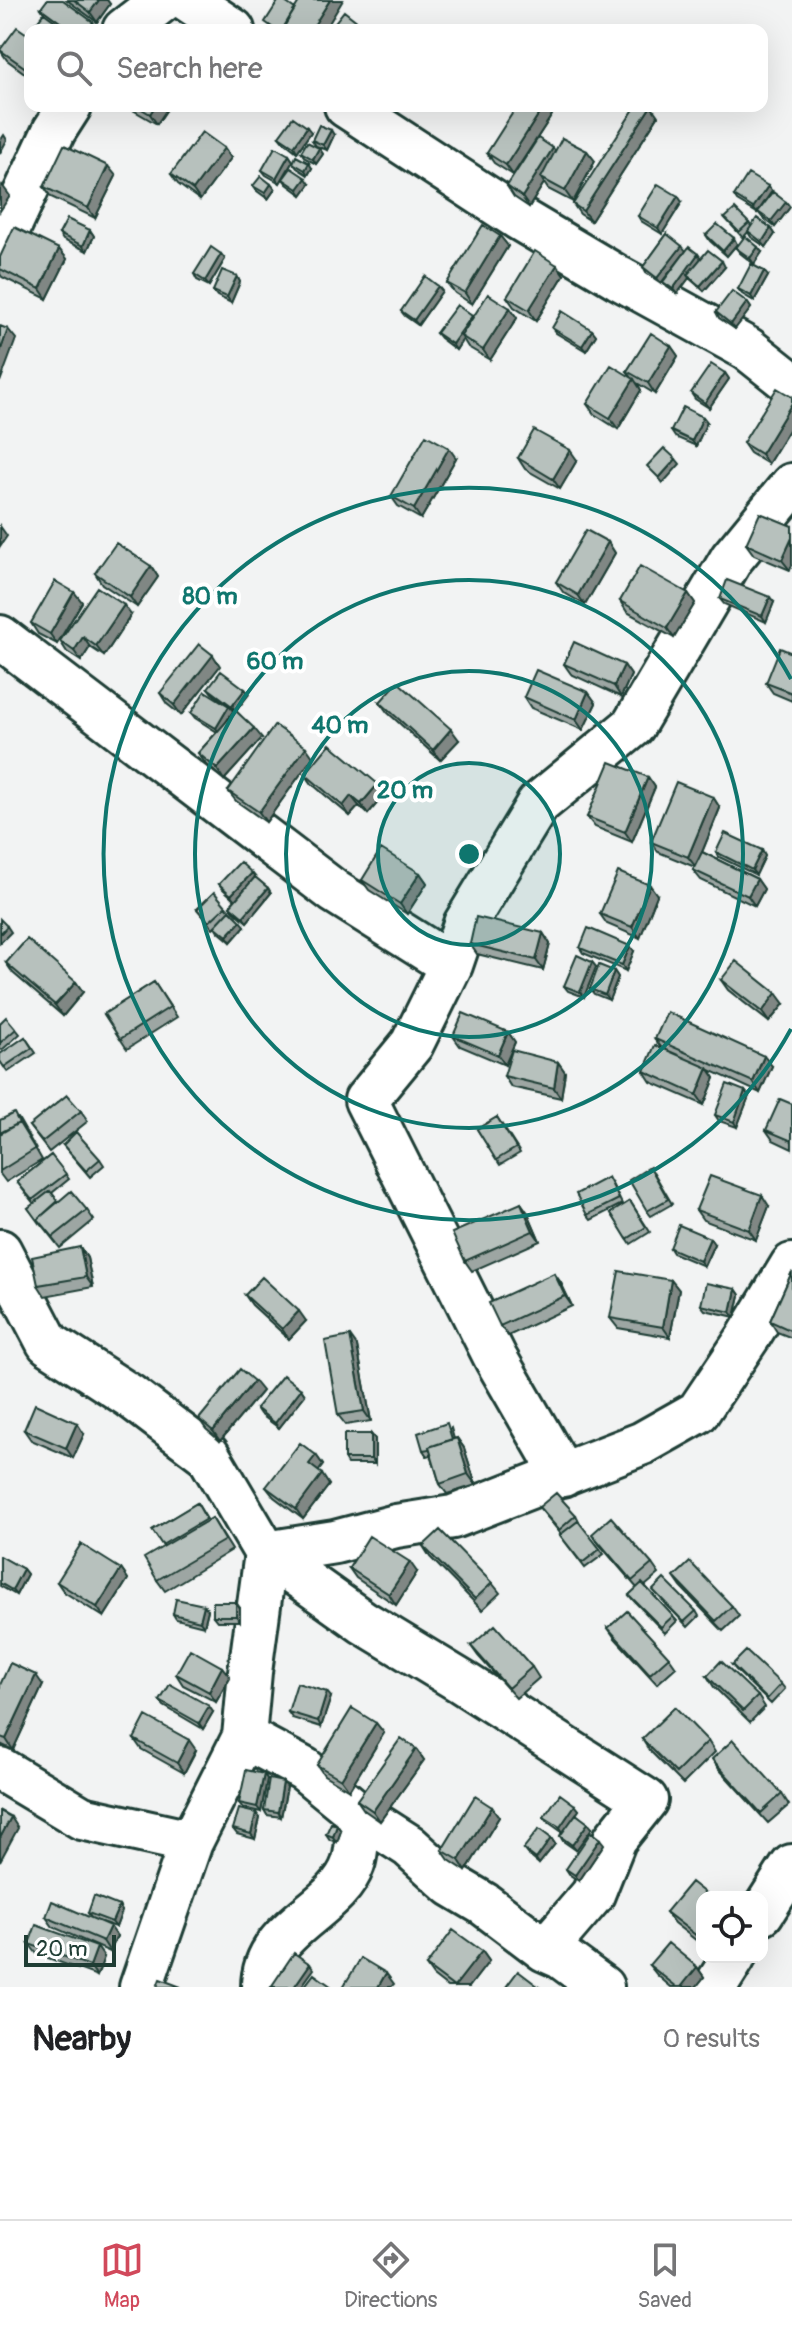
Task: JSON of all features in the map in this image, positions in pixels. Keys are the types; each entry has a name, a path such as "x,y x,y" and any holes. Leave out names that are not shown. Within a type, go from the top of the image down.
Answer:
{"street":[{"path":"132,24 163,0"},
{"path":"188,0 224,24"},
{"path":"0,247 54,131 66,112"},
{"path":"355,112 518,218 748,349 792,384"},
{"path":"563,1475 496,1359 366,1100 412,1044 451,965 465,924 538,804 633,726 732,558 792,485"},
{"path":"0,637 335,892 451,965"},
{"path":"266,1553 453,1517 643,1443 698,1412 792,1265"},
{"path":"3,1267 48,1343 130,1396 208,1455 266,1553 363,1622 646,1800 615,1839 593,1894 545,1950"},
{"path":"141,1987 191,1842 244,1737 266,1553"},
{"path":"244,1737 304,1769 359,1814 409,1846 452,1885 602,1987"},
{"path":"0,1769 82,1818 191,1842"},
{"path":"263,1987 263,1970 290,1928 333,1894 353,1865 359,1814"},
{"path":"768,1904 792,1866"},
{"path":"715,1987 730,1963"}],"building":[{"path":"47,0 63,0 93,22 63,24 41,8"},
{"path":"74,0 99,0 90,12"},
{"path":"279,0 295,9 286,24 265,22"},
{"path":"300,0 330,0 315,24 286,24"},
{"path":"344,11 360,24 334,24"},
{"path":"44,13 59,24 35,24"},
{"path":"17,27 24,32 24,67 0,50"},
{"path":"513,112 540,112 506,165 487,153"},
{"path":"632,112 647,112 583,211 573,204"},
{"path":"293,117 307,127 294,146 279,136"},
{"path":"319,125 331,130 323,145 312,140"},
{"path":"202,132 224,148 193,190 171,174"},
{"path":"538,138 553,148 522,197 507,186"},
{"path":"562,138 587,151 565,191 541,178"},
{"path":"307,142 319,148 313,159 301,152"},
{"path":"64,145 108,166 88,208 44,187"},
{"path":"275,147 289,155 276,178 262,170"},
{"path":"296,156 309,163 305,170 293,163"},
{"path":"291,168 306,178 298,189 283,179"},
{"path":"748,174 768,186 753,208 734,196"},
{"path":"261,176 271,184 265,193 253,186"},
{"path":"658,184 678,196 658,228 638,216"},
{"path":"773,192 786,202 771,221 758,212"},
{"path":"735,209 749,223 739,232 725,218"},
{"path":"757,218 771,228 762,242 748,231"},
{"path":"67,219 90,230 83,246 59,234"},
{"path":"717,224 734,238 723,251 706,235"},
{"path":"483,225 500,236 465,293 447,283"},
{"path":"14,227 59,249 40,289 0,269 0,257"},
{"path":"667,234 682,246 657,278 643,267"},
{"path":"745,236 758,247 750,258 736,248"},
{"path":"211,247 221,254 205,281 194,274"},
{"path":"689,247 698,254 673,289 663,282"},
{"path":"708,250 722,261 700,286 687,275"},
{"path":"535,251 557,265 529,310 507,297"},
{"path":"751,264 764,271 751,296 738,289"},
{"path":"222,270 237,276 227,297 213,291"},
{"path":"425,276 438,286 414,320 401,311"},
{"path":"732,291 747,302 731,324 716,312"},
{"path":"488,294 510,308 483,350 461,336"},
{"path":"457,305 472,316 452,344 436,333"},
{"path":"562,311 592,330 582,346 552,328"},
{"path":"0,326 8,329 0,352"},
{"path":"651,333 671,346 648,383 627,371"},
{"path":"711,364 725,373 705,403 691,393"},
{"path":"611,365 634,379 610,418 587,404"},
{"path":"777,388 792,397 792,403 761,454 743,443"},
{"path":"683,407 703,417 692,441 671,431"},
{"path":"534,430 570,450 553,479 518,458"},
{"path":"426,435 449,448 414,509 391,496"},
{"path":"664,448 676,459 659,478 647,466"},
{"path":"760,513 792,526 792,538 782,560 746,544"},
{"path":"586,530 608,542 578,595 556,582"},
{"path":"116,543 151,566 130,597 95,573"},
{"path":"640,566 688,593 667,628 620,601"},
{"path":"727,580 770,597 762,616 720,599"},
{"path":"55,581 74,592 50,634 31,623"},
{"path":"97,587 124,605 96,646 83,637 74,651 60,641"},
{"path":"574,642 624,665 614,686 564,664"},
{"path":"199,644 213,655 174,705 160,693"},
{"path":"780,648 792,653 792,693 766,683"},
{"path":"536,670 588,692 576,720 524,697"},
{"path":"221,671 245,689 232,706 208,688"},
{"path":"398,682 451,729 433,750 380,702"},
{"path":"205,691 229,706 216,728 191,713"},
{"path":"236,711 254,728 217,769 198,753"},
{"path":"275,725 306,747 259,812 228,791"},
{"path":"330,744 378,784 361,804 351,796 343,806 305,774"},
{"path":"610,762 648,777 625,832 587,817"},
{"path":"676,782 713,797 688,857 651,842"},
{"path":"725,833 762,850 752,870 716,852"},
{"path":"381,849 420,873 400,904 362,880"},
{"path":"702,852 757,879 748,896 693,870"},
{"path":"240,862 252,873 231,895 219,884"},
{"path":"618,872 650,885 632,927 600,914"},
{"path":"255,877 268,888 243,917 230,906"},
{"path":"214,892 226,906 209,922 197,909"},
{"path":"230,910 241,921 227,936 215,926"},
{"path":"476,917 543,933 536,960 470,944"},
{"path":"0,919 7,926 0,934"},
{"path":"588,928 630,946 622,965 580,948"},
{"path":"27,939 76,982 55,1005 6,963"},
{"path":"577,955 592,962 580,992 564,986"},
{"path":"736,961 776,993 762,1012 721,980"},
{"path":"599,965 614,971 605,995 590,989"},
{"path":"154,982 170,1007 120,1039 104,1014"},
{"path":"667,1012 764,1056 753,1082 655,1039"},
{"path":"463,1013 508,1032 498,1055 453,1036"},
{"path":"6,1017 16,1029 0,1043 0,1023"},
{"path":"25,1037 32,1048 4,1067 0,1054"},
{"path":"655,1045 708,1068 697,1095 644,1071"},
{"path":"512,1050 558,1062 554,1088 504,1076"},
{"path":"727,1084 745,1091 734,1122 715,1115"},
{"path":"67,1095 81,1111 42,1142 29,1126"},
{"path":"780,1099 792,1104 792,1141 766,1130"},
{"path":"14,1113 19,1123 0,1133 0,1120"},
{"path":"497,1117 516,1148 496,1160 477,1129"},
{"path":"19,1123 35,1149 0,1171 0,1134"},
{"path":"76,1132 100,1159 86,1171 63,1145"},
{"path":"51,1155 66,1174 32,1200 17,1182"},
{"path":"650,1167 668,1199 647,1211 629,1180"},
{"path":"710,1176 762,1195 749,1230 696,1210"},
{"path":"608,1177 619,1199 587,1215 576,1194"},
{"path":"50,1191 58,1201 38,1222 28,1208"},
{"path":"71,1191 87,1210 53,1237 38,1219"},
{"path":"630,1201 646,1227 627,1239 611,1213"},
{"path":"521,1203 533,1231 465,1261 452,1233"},
{"path":"679,1225 710,1238 700,1261 670,1248"},
{"path":"80,1247 86,1277 38,1285 32,1257"},
{"path":"619,1271 671,1280 663,1327 610,1318"},
{"path":"792,1272 792,1331 770,1321"},
{"path":"554,1273 565,1296 500,1326 489,1303"},
{"path":"262,1277 299,1311 282,1329 245,1295"},
{"path":"706,1283 736,1289 731,1312 701,1305"},
{"path":"350,1336 364,1411 338,1415 325,1341"},
{"path":"240,1369 254,1381 213,1431 199,1419"},
{"path":"283,1375 301,1389 275,1423 256,1408"},
{"path":"35,1404 77,1423 66,1448 24,1430"},
{"path":"447,1423 452,1439 423,1450 418,1433"},
{"path":"344,1434 371,1434 371,1459 344,1459"},
{"path":"457,1438 468,1474 440,1484 429,1447"},
{"path":"300,1443 316,1455 309,1464 322,1474 296,1509 266,1487"},
{"path":"556,1493 576,1515 559,1530 539,1507"},
{"path":"197,1503 206,1519 162,1545 152,1530"},
{"path":"611,1517 652,1564 632,1581 592,1534"},
{"path":"212,1518 225,1540 157,1580 144,1558"},
{"path":"578,1521 600,1549 582,1563 560,1535"},
{"path":"440,1530 492,1583 475,1599 423,1546"},
{"path":"369,1536 410,1562 389,1594 349,1568"},
{"path":"81,1544 121,1569 97,1607 57,1582"},
{"path":"0,1556 23,1569 12,1590 0,1583"},
{"path":"690,1562 732,1606 716,1621 674,1577"},
{"path":"664,1579 696,1611 684,1622 653,1590"},
{"path":"642,1583 673,1616 661,1627 629,1595"},
{"path":"176,1599 204,1605 200,1621 173,1614"},
{"path":"213,1602 236,1602 236,1616 213,1616"},
{"path":"627,1611 669,1657 650,1674 608,1628"},
{"path":"495,1625 532,1667 508,1688 471,1646"},
{"path":"190,1649 222,1667 209,1692 176,1674"},
{"path":"746,1651 781,1684 767,1699 732,1665"},
{"path":"721,1661 758,1696 743,1711 707,1676"},
{"path":"10,1663 36,1675 6,1739 0,1737 0,1685"},
{"path":"297,1683 327,1692 318,1721 288,1712"},
{"path":"170,1684 209,1706 199,1723 160,1701"},
{"path":"675,1707 708,1741 676,1773 642,1739"},
{"path":"352,1708 376,1723 341,1779 317,1765"},
{"path":"146,1716 189,1740 177,1763 134,1739"},
{"path":"401,1738 416,1749 373,1811 357,1800"},
{"path":"733,1740 782,1794 761,1813 712,1759"},
{"path":"246,1770 264,1774 257,1807 239,1803"},
{"path":"269,1779 283,1782 278,1812 264,1810"},
{"path":"560,1794 575,1805 560,1827 544,1817"},
{"path":"475,1796 492,1807 459,1860 442,1850"},
{"path":"239,1809 256,1813 251,1834 233,1829"},
{"path":"0,1811 11,1817 0,1838"},
{"path":"576,1814 588,1823 572,1845 560,1836"},
{"path":"331,1823 337,1825 333,1837 326,1834"},
{"path":"539,1829 551,1838 536,1859 523,1849"},
{"path":"591,1832 600,1839 575,1875 566,1869"},
{"path":"691,1882 702,1891 696,1891 696,1935 666,1912"},
{"path":"94,1896 119,1906 112,1922 88,1913"},
{"path":"52,1901 110,1926 103,1941 46,1917"},
{"path":"36,1925 97,1947 90,1966 29,1944"},
{"path":"453,1930 482,1951 454,1987 426,1966"},
{"path":"668,1943 697,1967 681,1987 649,1965"},
{"path":"294,1953 310,1964 294,1987 271,1987"},
{"path":"361,1958 386,1973 378,1987 343,1987"},
{"path":"518,1971 539,1987 506,1987"},
{"path":"314,1974 332,1987 304,1987"},
{"path":"160,1979 181,1987 157,1987"}]}
